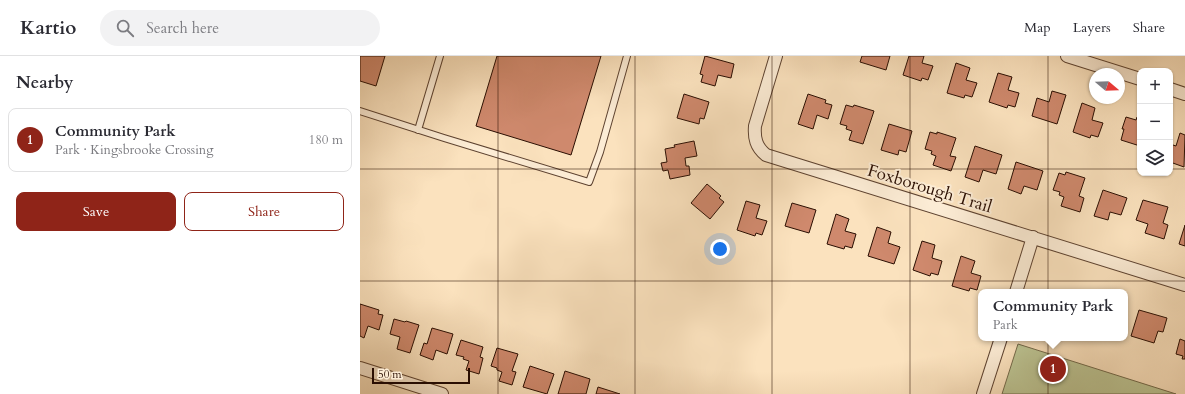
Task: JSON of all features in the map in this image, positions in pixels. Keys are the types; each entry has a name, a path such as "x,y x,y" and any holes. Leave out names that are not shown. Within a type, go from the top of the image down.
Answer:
{"street":[{"name":"Foxborough Trail","path":"776,56 755,126 754,135 756,144 766,155 1185,285"},
{"path":"1067,56 1137,78"},
{"path":"1173,90 1185,94"},
{"path":"1017,289 1033,237"},
{"path":"983,394 1000,341"},
{"path":"360,368 426,392 442,394"}],"lane":[{"path":"418,130 440,56"},
{"path":"360,111 589,182 600,152 627,56"}],"green space":[{"path":"1018,344 1176,394 1002,394"}],"building":[{"path":"360,56 385,56 376,86 360,81"},
{"path":"497,56 601,56 571,155 476,126"},
{"path":"705,56 734,64 731,78 718,75 715,86 701,82 703,75 700,74"},
{"path":"862,56 890,56 886,70 860,62"},
{"path":"909,56 924,56 922,63 933,66 928,80 922,78 921,81 903,75"},
{"path":"956,63 970,68 966,80 977,83 972,97 965,95 964,98 947,93"},
{"path":"998,73 1012,77 1008,90 1019,93 1015,107 1008,105 1007,108 989,102"},
{"path":"1052,91 1066,95 1057,124 1032,116 1037,98 1049,102"},
{"path":"684,94 709,102 704,119 700,118 699,124 677,118"},
{"path":"808,94 826,100 825,103 832,105 828,119 817,115 813,129 798,124"},
{"path":"1082,103 1095,108 1092,120 1103,123 1098,137 1091,135 1090,138 1073,132"},
{"path":"846,105 853,107 854,105 874,111 863,144 849,140 852,131 846,129 847,126 840,124"},
{"path":"1126,117 1136,120 1137,117 1137,145 1121,140 1124,129 1122,129"},
{"path":"889,124 912,131 906,152 899,150 898,155 881,150"},
{"path":"930,132 937,134 937,132 956,138 950,156 956,157 951,171 933,165 936,156 931,154 932,151 925,149"},
{"path":"1180,133 1185,135 1184,167 1173,163 1173,145 1176,146"},
{"path":"694,141 697,156 685,158 686,166 689,166 690,175 670,179 668,170 663,171 661,163 667,162 665,149 675,147 674,145"},
{"path":"975,146 1002,155 996,174 983,170 979,182 965,177"},
{"path":"1016,162 1043,171 1037,190 1024,186 1021,194 1008,189"},
{"path":"1066,172 1085,178 1079,196 1084,198 1080,212 1061,206 1064,197 1059,195 1060,192 1053,190 1059,173 1065,175"},
{"path":"707,184 721,196 719,198 724,202 710,219 691,203"},
{"path":"1103,190 1127,198 1121,215 1110,212 1108,220 1094,216"},
{"path":"1143,200 1168,207 1163,223 1168,225 1164,239 1145,233 1148,224 1136,220"},
{"path":"746,201 760,205 756,218 767,221 762,235 756,233 755,236 737,230"},
{"path":"792,203 816,210 809,233 785,226"},
{"path":"836,214 849,219 845,231 856,234 852,248 845,246 844,249 827,244"},
{"path":"1185,225 1185,246 1179,244"},
{"path":"877,227 891,232 888,243 900,247 894,264 868,256"},
{"path":"922,241 935,245 932,258 942,261 938,275 931,273 930,276 913,270"},
{"path":"961,256 975,261 971,273 981,276 977,290 970,288 969,291 952,286"},
{"path":"360,304 379,310 378,314 383,315 379,330 368,326 364,338 360,336"},
{"path":"1139,310 1167,318 1163,332 1158,331 1154,343 1131,336"},
{"path":"394,319 419,325 410,353 397,349 400,337 390,334"},
{"path":"432,328 453,334 447,354 436,350 433,360 420,355 424,343 427,344"},
{"path":"1180,339 1185,341 1185,359 1182,359 1183,356 1176,354"},
{"path":"461,340 483,347 480,357 483,358 479,374 466,370 469,361 463,359 464,357 456,355"},
{"path":"497,348 518,354 512,371 516,372 512,385 499,381 502,372 491,366"},
{"path":"530,366 554,374 547,394 523,387"},
{"path":"565,371 590,379 586,394 558,394"},
{"path":"598,387 620,394 596,394"}],"place":[{"name":"Community Park","path":"1053,369"}]}
